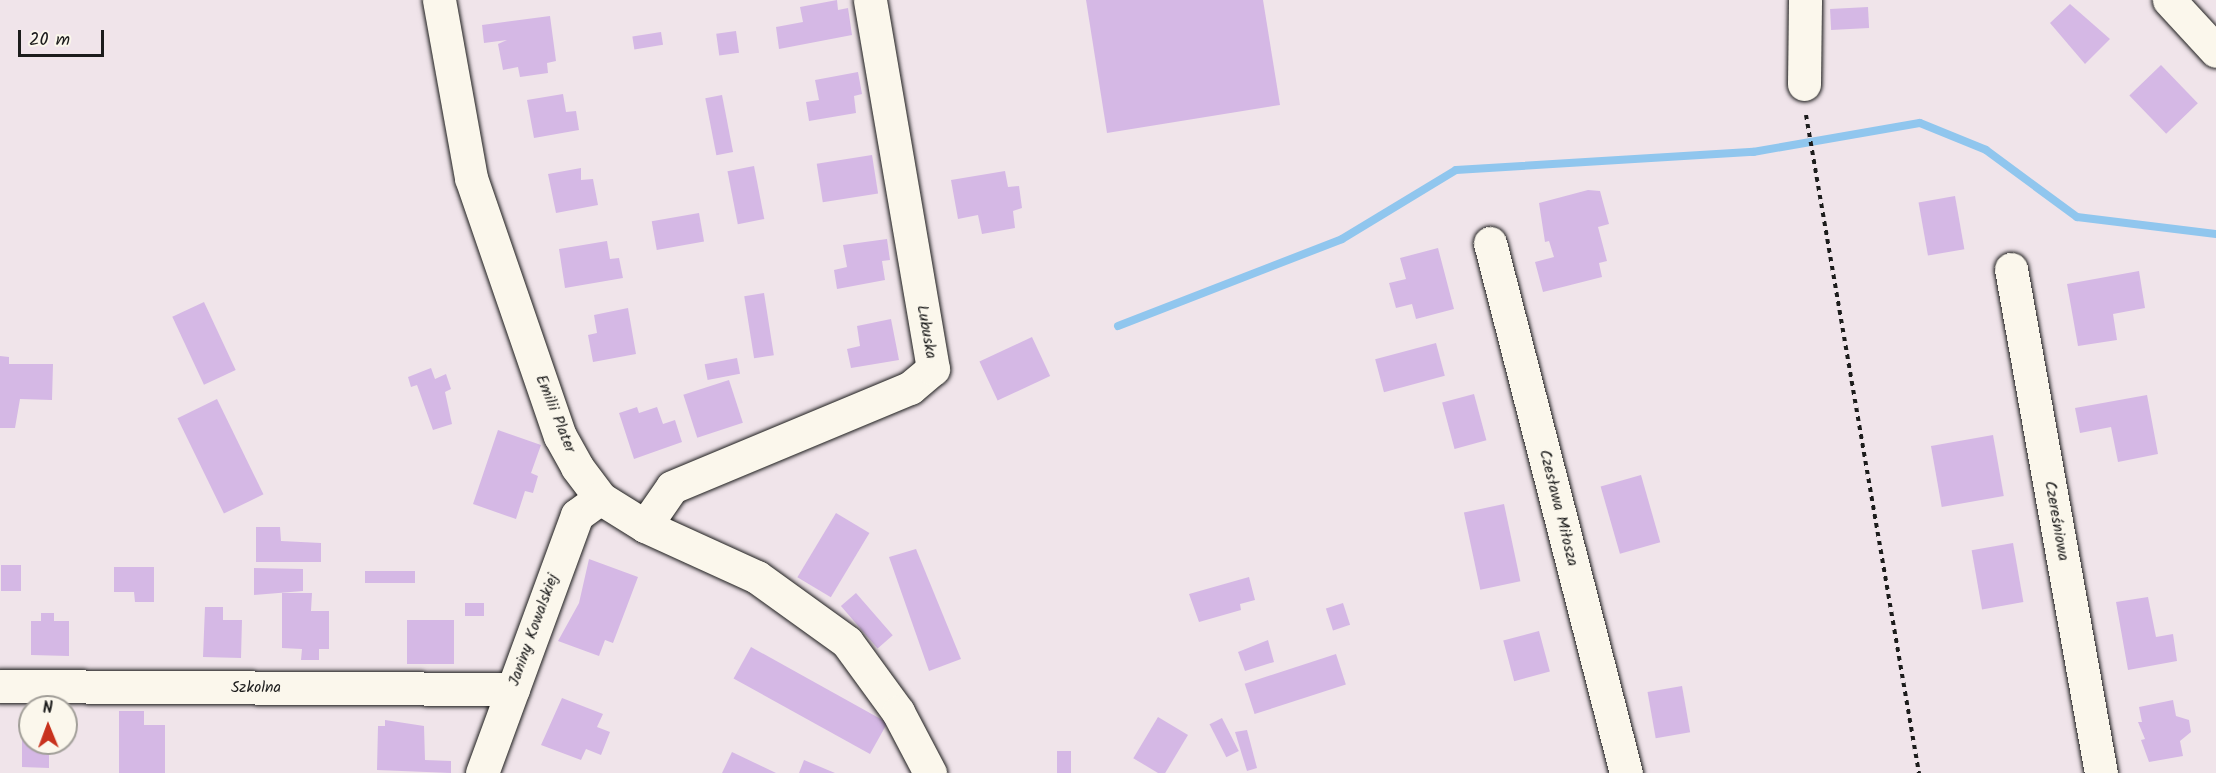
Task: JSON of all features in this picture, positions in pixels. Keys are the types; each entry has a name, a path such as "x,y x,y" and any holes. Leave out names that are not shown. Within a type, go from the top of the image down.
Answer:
{"street":[{"name":"Emilii Plater","path":"439,0 471,178 560,436 600,498 645,526 757,577 847,642 898,712 930,773"},
{"name":"Lubuska","path":"645,526 672,487 910,388 933,369 870,0"},
{"path":"1804,84 1805,0"},
{"path":"2169,0 2216,51"},
{"name":"Czesława Miłosza","path":"1490,243 1626,773"},
{"name":"Czereśniowa","path":"2011,269 2101,773"},
{"name":"Janiny Kowalskiej","path":"482,773 577,515 600,498"},
{"name":"Szkolna","path":"0,686 513,689"}],"path":[{"path":"1806,132 1919,773"}],"building":[{"path":"837,0 838,10 848,8 852,35 779,49 776,27 803,22 800,7"},
{"path":"1086,0 1263,0 1280,105 1107,133"},
{"path":"2070,4 2110,39 2085,64 2050,23"},
{"path":"1868,7 1869,28 1831,30 1830,9"},
{"path":"550,16 556,61 547,63 548,73 520,77 518,67 503,70 498,44 507,40 484,43 482,25"},
{"path":"736,31 739,53 719,56 716,34"},
{"path":"661,32 663,45 634,49 632,37"},
{"path":"2161,65 2198,103 2166,134 2129,96"},
{"path":"858,72 862,94 854,96 856,113 809,121 806,102 819,100 815,80"},
{"path":"563,94 566,112 576,111 579,130 534,138 527,100"},
{"path":"722,95 733,152 716,155 705,98"},
{"path":"872,155 878,194 823,202 817,164"},
{"path":"754,166 764,219 738,224 727,171"},
{"path":"581,168 581,180 593,179 598,205 556,213 548,174"},
{"path":"1005,171 1008,187 1019,186 1022,208 1013,211 1015,228 982,234 978,215 958,219 951,180"},
{"path":"1588,190 1600,191 1609,224 1598,227 1607,261 1599,263 1602,277 1543,292 1535,262 1554,257 1549,241 1545,242 1539,203"},
{"path":"1955,196 1964,249 1928,256 1919,202"},
{"path":"699,213 704,242 657,250 652,221"},
{"path":"887,239 890,260 882,261 885,280 837,289 834,270 847,267 843,245"},
{"path":"607,241 610,259 619,258 623,278 565,288 559,249"},
{"path":"1438,248 1454,309 1416,319 1412,304 1396,308 1389,283 1406,279 1400,258"},
{"path":"2139,271 2145,308 2113,314 2117,340 2078,346 2067,284"},
{"path":"764,293 774,355 754,358 744,296"},
{"path":"204,302 236,370 204,385 172,317"},
{"path":"628,308 636,354 593,362 588,335 597,333 594,315"},
{"path":"891,319 899,360 851,368 847,349 860,346 857,326"},
{"path":"1032,337 1050,376 998,400 979,362"},
{"path":"1436,343 1445,376 1384,392 1375,359"},
{"path":"0,356 9,357 9,364 53,364 52,400 20,399 15,428 0,428"},
{"path":"737,358 740,374 708,380 705,364"},
{"path":"431,368 435,379 446,374 451,389 445,392 452,424 433,430 417,385 411,387 408,377"},
{"path":"729,380 743,423 697,438 683,395"},
{"path":"1474,394 1486,440 1455,449 1442,403"},
{"path":"2147,395 2158,454 2118,462 2111,427 2080,433 2075,408"},
{"path":"217,399 263,494 224,514 177,418"},
{"path":"637,407 639,413 657,407 663,424 675,420 682,442 634,459 619,413"},
{"path":"498,430 541,445 531,473 538,476 533,493 525,491 516,519 473,504"},
{"path":"1993,435 2004,496 1942,507 1931,446"},
{"path":"1641,475 1660,542 1620,554 1601,487"},
{"path":"1504,504 1520,581 1480,590 1464,513"},
{"path":"836,513 869,533 831,597 797,577"},
{"path":"256,527 280,527 281,541 321,543 321,562 256,562"},
{"path":"2013,543 2023,602 1982,609 1972,550"},
{"path":"916,549 961,659 929,671 889,557"},
{"path":"589,559 638,577 613,643 605,640 599,656 558,641 579,603"},
{"path":"1,565 21,565 21,591 1,591"},
{"path":"114,567 154,567 154,602 135,602 134,592 114,592"},
{"path":"254,568 303,569 303,591 254,595"},
{"path":"365,571 415,571 415,583 365,583"},
{"path":"1249,577 1255,600 1240,604 1241,610 1199,622 1189,594"},
{"path":"282,593 312,593 311,611 329,611 329,649 319,649 319,660 301,660 302,649 282,648"},
{"path":"856,593 893,635 878,648 841,606"},
{"path":"2148,597 2156,637 2173,634 2177,661 2128,670 2116,602"},
{"path":"465,603 484,603 484,616 465,616"},
{"path":"1343,603 1350,625 1333,630 1326,609"},
{"path":"205,607 223,607 223,620 242,620 241,658 203,657"},
{"path":"41,613 54,613 54,621 69,621 69,656 31,655 31,621 41,621"},
{"path":"407,620 454,620 454,664 407,664"},
{"path":"1539,631 1550,672 1514,681 1503,641"},
{"path":"1268,640 1274,662 1245,671 1238,652"},
{"path":"751,647 887,723 870,754 734,678"},
{"path":"1336,654 1346,684 1255,714 1245,684"},
{"path":"1682,686 1690,732 1656,738 1648,692"},
{"path":"562,698 603,714 597,727 610,732 601,755 586,749 581,760 541,745"},
{"path":"2173,700 2176,716 2189,720 2191,732 2180,741 2183,756 2149,762 2141,740 2145,739 2138,722 2142,722 2139,707"},
{"path":"119,711 144,711 144,725 165,725 165,773 119,773"},
{"path":"1158,717 1188,735 1165,773 1158,773 1133,758"},
{"path":"1222,718 1239,751 1226,757 1210,724"},
{"path":"385,720 424,726 425,760 451,761 451,773 377,770 378,726 385,726"},
{"path":"1247,730 1257,768 1247,771 1235,732"},
{"path":"1057,751 1071,751 1071,773 1057,773"},
{"path":"732,752 776,773 722,773"},
{"path":"22,755 49,755 49,768 22,767"},
{"path":"804,760 835,773 799,773"}],"waterway":[{"path":"1118,326 1342,239 1456,170 1753,152 1920,123 1986,150 2077,217 2216,234"}]}
